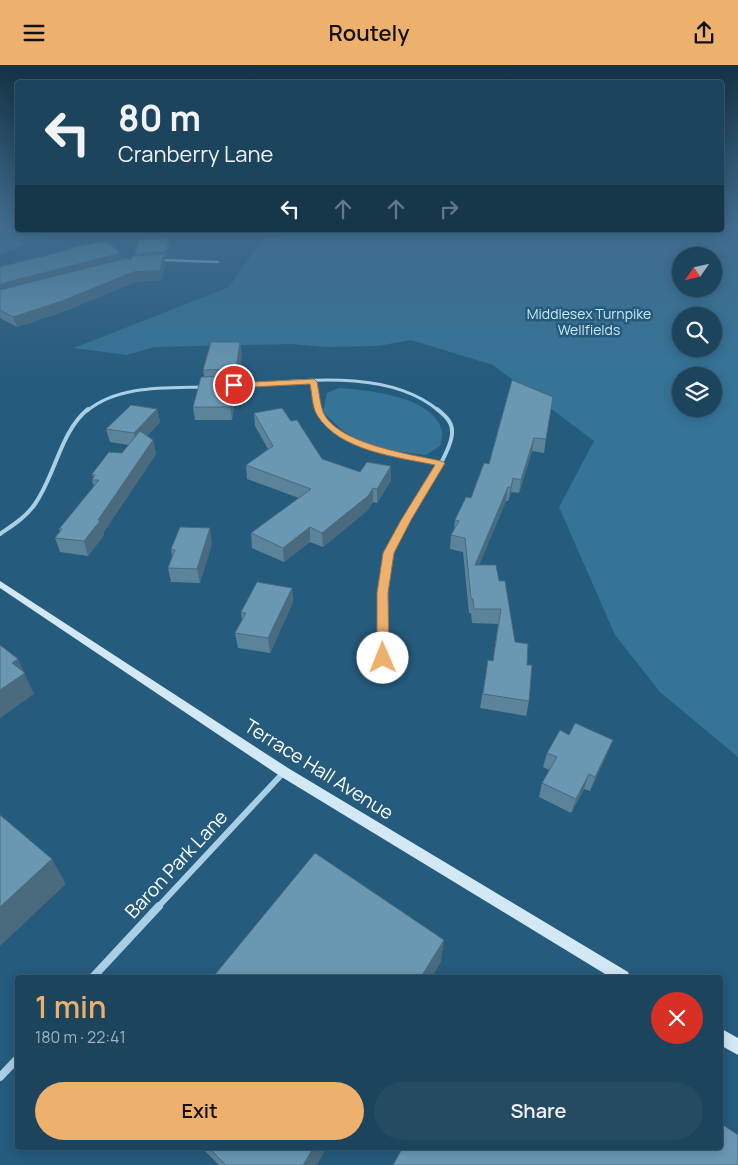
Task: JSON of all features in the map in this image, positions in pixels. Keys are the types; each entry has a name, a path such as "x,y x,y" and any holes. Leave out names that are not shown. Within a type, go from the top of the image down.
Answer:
{"main road":[{"name":"Terrace Hall Avenue","path":"0,584 284,772 620,975"},
{"path":"723,1038 738,1047"}],"street":[{"path":"224,386 361,381 410,392 430,402 447,417 453,429 450,446 388,553 383,593 383,658"},
{"path":"314,382 319,413 345,437 374,449 441,463"},
{"path":"0,534 26,515 43,492 71,427 80,415 113,397 139,391 214,386"},
{"name":"Baron Park Lane","path":"94,975 284,772"},
{"path":"0,1077 15,1061"}],"green space":[{"name":"Middlesex Turnpike Wellfields","path":"235,278 672,278 672,297 722,297 722,278 738,278 738,757 660,692 615,635 559,507 594,441 493,365 411,340 378,346 325,347 293,344 154,347 127,355 74,348 229,287"},
{"path":"339,388 382,393 413,402 426,409 436,419 442,430 440,446 426,455 392,451 361,442 342,430 323,412 327,393"}],"building":[{"path":"0,278 22,278 0,284"},
{"path":"46,278 117,278 62,301 13,317 0,310 0,290"},
{"path":"211,342 240,342 236,369 203,370"},
{"path":"235,376 230,407 193,407 201,377"},
{"path":"512,380 553,397 546,439 534,438 521,480 513,478 511,487 508,487 475,565 496,565 499,581 505,581 515,642 528,644 527,665 532,665 529,701 483,694 488,660 493,661 501,609 474,609 473,599 471,599 465,538 451,535 459,521 455,520 466,497 471,498 484,463 489,464"},
{"path":"131,405 157,409 134,433 106,429"},
{"path":"282,408 291,421 297,420 322,459 360,472 367,462 391,466 377,489 373,488 368,496 322,533 310,527 283,548 251,533 311,489 246,465 273,446 254,413"},
{"path":"140,431 153,440 98,520 100,521 84,541 55,538 62,529 59,529 99,480 92,480 95,475 92,474 109,452 122,453"},
{"path":"180,527 210,528 197,569 168,568 175,550 171,549"},
{"path":"257,582 292,588 268,638 235,633 246,613 241,612"},
{"path":"0,645 18,659 12,663 25,673 0,690"},
{"path":"575,723 613,740 595,777 589,774 576,799 542,783 557,757 547,753 560,730 569,735"},
{"path":"0,815 52,859 0,907"},
{"path":"315,853 444,940 422,975 215,975"},
{"path":"723,1125 738,1135 738,1165 393,1165 401,1150 723,1150"},
{"path":"211,1150 312,1150 303,1165 226,1165"}],"route":[{"path":"234,385 314,382 315,398 319,413 345,437 374,449 441,463 388,553 383,593 383,658"}]}
